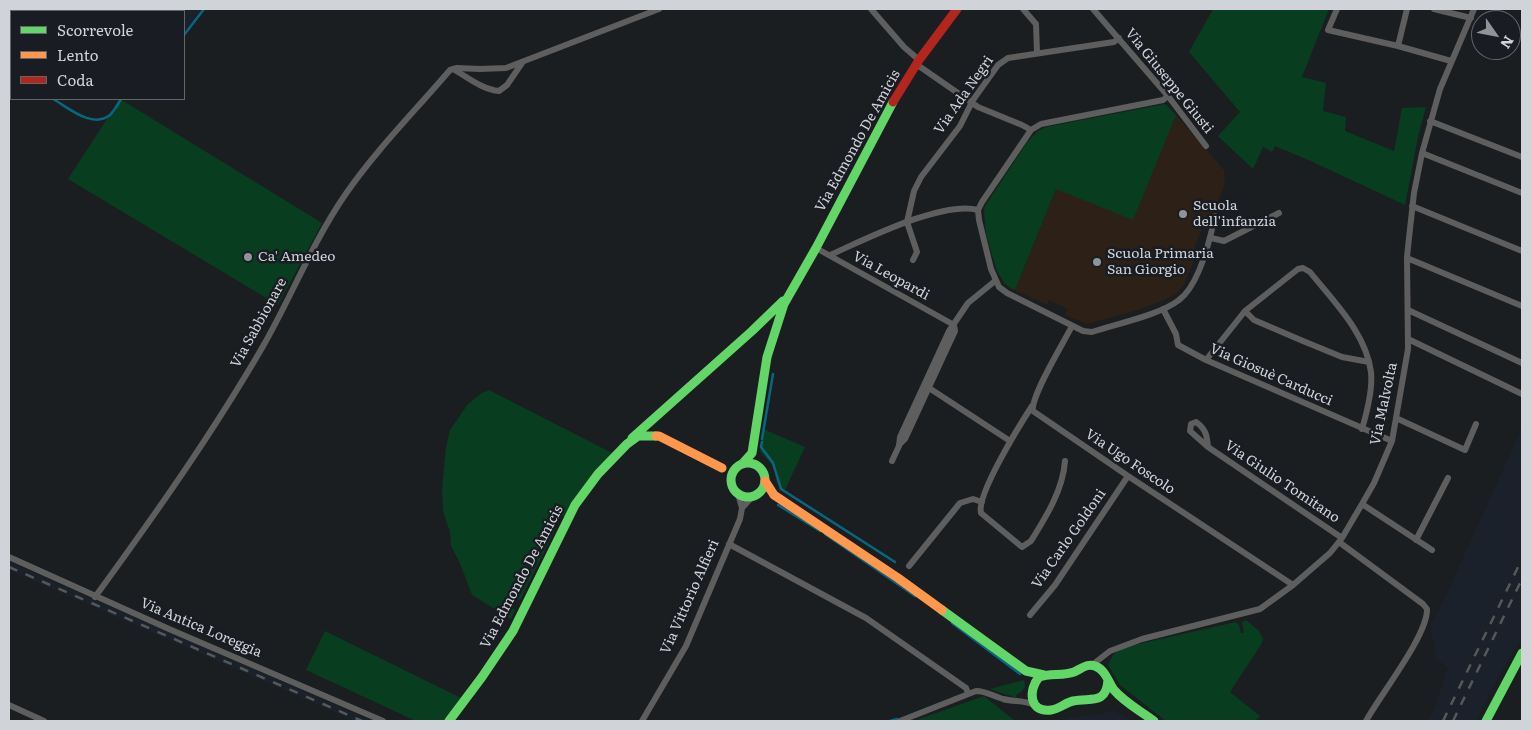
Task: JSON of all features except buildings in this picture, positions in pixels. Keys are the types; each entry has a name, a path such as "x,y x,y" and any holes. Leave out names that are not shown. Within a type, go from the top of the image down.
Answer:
{"street":[{"path":"453,69 506,68 659,9"},
{"path":"871,9 918,62 971,103 978,108 1031,130"},
{"name":"Via Edmondo De Amicis","path":"773,335 782,308 892,104 918,62 958,9"},
{"path":"1023,9 1036,24 1037,53"},
{"name":"Via Giuseppe Giusti","path":"1093,9 1168,96 1206,146"},
{"path":"1337,9 1328,30 1398,46 1451,61"},
{"path":"1398,46 1407,9"},
{"path":"1434,9 1471,18"},
{"name":"Via Malvolta","path":"1092,665 1115,649 1142,640 1254,612 1273,601 1325,557 1340,540 1362,504 1374,483 1392,441 1408,349 1407,258 1412,206 1422,153 1440,89 1471,18"},
{"name":"Via Ada Negri","path":"907,222 914,190 921,177 960,126 971,103 1003,60 1114,42 1119,38"},
{"path":"453,69 479,84 494,91 499,91 507,85 522,63"},
{"name":"Via Sabbionare","path":"96,597 165,502 263,347 302,270 344,196 365,169 450,70 453,69"},
{"path":"1168,96 1163,100 1041,124 1031,130 978,210 995,281 1003,291 1072,326 1090,332 1163,310 1180,300 1189,290 1210,238 1215,216"},
{"path":"1430,120 1522,157"},
{"path":"1422,153 1522,193"},
{"path":"1412,206 1522,252"},
{"path":"830,255 907,222 954,210 978,210"},
{"path":"1210,238 1224,241 1279,213"},
{"path":"907,222 917,252 913,260"},
{"name":"Via Leopardi","path":"816,248 954,325"},
{"path":"1407,258 1522,306"},
{"path":"1206,360 1245,311 1303,268 1310,272 1359,336 1369,362 1372,374 1370,396 1362,429"},
{"path":"892,461 899,446 900,438 927,386 949,331 968,304 995,281"},
{"name":"Via Edmondo De Amicis","path":"449,721 482,677 513,630 576,505 598,474 625,446 752,331 791,292"},
{"name":"Via Giosuè Carducci","path":"1163,310 1176,334 1178,345 1206,360 1392,441"},
{"path":"1408,310 1522,363"},
{"path":"1245,311 1254,320 1342,357 1369,362"},
{"path":"731,479 732,474 752,453 767,358 773,335 771,329 766,325 752,331"},
{"path":"1065,461 1063,476 1054,501 1031,541 1026,546 1022,547 981,512 982,502 995,470 1010,441 1032,406 1072,326"},
{"path":"1408,339 1522,394"},
{"path":"927,386 1010,441"},
{"name":"Via Ugo Foscolo","path":"1032,406 1037,414 1293,585"},
{"path":"659,414 655,427 662,436 722,468 731,479 734,490 738,494 745,497 774,495"},
{"path":"1396,418 1464,450 1476,424"},
{"path":"625,446 638,436 662,436"},
{"path":"625,446 633,441 651,439 663,441 684,449"},
{"name":"Via Giulio Tomitano","path":"1208,447 1340,540 1427,608 1426,620 1419,637 1366,721"},
{"path":"752,453 765,476 764,487 754,496"},
{"path":"722,468 749,462 760,467"},
{"name":"Via Carlo Goldoni","path":"1030,615 1055,585 1128,476"},
{"path":"1416,540 1448,478"},
{"path":"765,481 774,495 898,578 1026,671 1044,675 1066,674 1092,665 1098,667 1107,677 1114,690 1124,700"},
{"path":"738,494 742,508"},
{"name":"Via Vittorio Alfieri","path":"642,721 686,646 730,544 740,519 742,508 754,496"},
{"path":"909,566 960,503 973,499 982,502"},
{"path":"1362,504 1432,550"},
{"path":"730,544 866,618 966,688 968,693"},
{"name":"Via Antica Loreggia","path":"9,557 96,597 383,721"},
{"path":"1486,721 1522,653"},
{"path":"1102,696 1107,689 1104,660 1107,654"},
{"path":"1026,671 1031,687 1031,697 1035,704"},
{"path":"1019,700 1027,694 1039,677 1044,675"},
{"path":"900,721 968,693 985,691 1005,699 1035,704 1044,710 1052,710 1068,702 1078,700 1094,700 1102,696 1116,696 1154,721"},
{"path":"9,705 44,721"}],"shaded area":[{"path":"202,9 185,31 185,10 132,10"},
{"path":"1176,115 1224,170 1225,177 1224,186 1209,226 1204,224 1194,248 1196,252 1195,259 1183,286 1176,294 1141,309 1087,324 1065,315 1068,309 1049,300 1047,305 1015,290 1056,189"},
{"path":"1522,428 1522,637 1476,721 1426,721 1434,711 1448,668 1435,657 1436,652 1430,627"},
{"path":"9,562 372,721 355,721 9,570"},
{"path":"1113,710 1131,721 1061,721 1070,717 1096,715"}],"green space":[{"path":"1213,9 1329,9 1302,77 1326,83 1323,111 1346,117 1345,131 1394,151 1402,108 1426,107 1418,137 1405,205 1275,146 1272,152 1263,147 1253,169 1218,136 1240,112 1189,52"},
{"path":"119,100 122,100 322,223 278,305 68,179"},
{"path":"1165,104 1176,115 1133,220 1056,189 1015,290 1005,284 997,271 986,234 984,211 985,206 1028,141 1038,131 1046,127"},
{"path":"489,390 612,453 565,517 555,513 550,523 556,526 556,528 521,599 519,600 514,597 509,606 515,610 511,619 472,595 460,563 451,546 450,532 443,511 442,490 446,447 450,430 468,404"},
{"path":"763,429 805,447 785,490 779,485 772,466 760,451"},
{"path":"1246,620 1259,631 1263,639 1230,692 1260,716 1255,721 1166,721 1120,685 1108,665 1113,655 1121,648 1236,622 1241,633 1244,633 1242,622"},
{"path":"325,631 461,698 444,721 416,721 306,670"},
{"path":"1024,680 1025,687 1016,695 1017,698 990,689"},
{"path":"984,696 1015,721 914,721"}],"waterway":[{"path":"185,34 204,9"},
{"path":"55,100 81,116 96,120 110,115 120,100"},
{"path":"762,439 773,374"},
{"path":"762,442 761,447 773,463 781,489 895,562"},
{"path":"778,505 820,531"},
{"path":"825,534 915,596"},
{"path":"952,623 1020,674"},
{"path":"890,721 897,719"}],"railway":[{"path":"1443,721 1522,559"},
{"path":"9,567 362,721"},
{"path":"1453,721 1522,579"}],"traffic: fast":[{"path":"743,463 752,453 767,357 784,304 816,248 893,102"},
{"path":"632,438 783,301"},
{"path":"449,721 513,631 575,505 598,474 627,444 638,436 656,436"},
{"path":"748,463 755,464 760,468 764,473 765,480 764,487 760,492 755,496 748,497 741,496 736,492 732,487 731,480 732,473 736,468 741,464 748,463"},
{"path":"942,610 1026,671 1044,675"},
{"path":"1486,721 1522,653"},
{"path":"1108,680 1104,694 1096,699 1073,701 1051,710 1038,708 1033,700 1033,688 1039,677 1070,673 1092,665 1102,670 1106,676 1114,690 1123,699 1154,721"}],"traffic: slow":[{"path":"656,436 722,468"},
{"path":"765,481 774,495 898,578 942,610"}],"traffic: jam":[{"path":"893,102 919,60 957,9"}],"place":[{"name":"Scuola dell'infanzia","path":"1183,214"},
{"name":"Ca' Amedeo","path":"248,257"},
{"name":"Scuola Primaria San Giorgio","path":"1097,262"}]}
